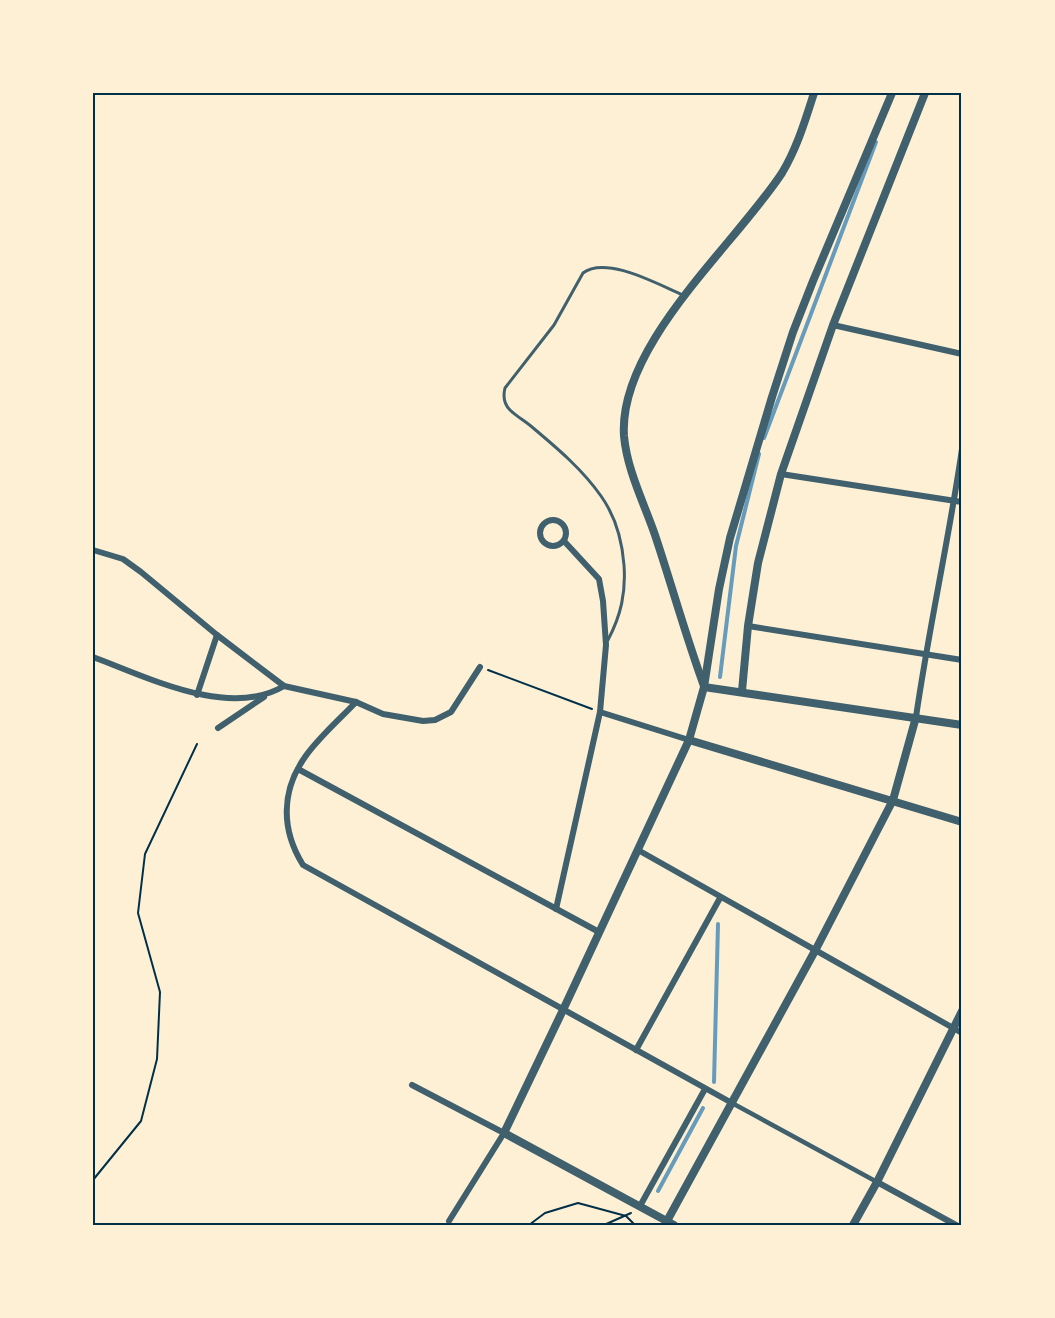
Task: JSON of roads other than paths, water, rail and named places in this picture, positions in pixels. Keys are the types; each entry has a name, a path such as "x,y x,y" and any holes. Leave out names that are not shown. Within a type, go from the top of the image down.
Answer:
{"street":[{"path":"704,687 629,464 624,435 624,412 636,373 650,346 781,174 792,156 814,93"},
{"path":"449,1221 504,1132 690,740 704,687 729,538 772,398 793,332 813,280 892,93"},
{"path":"742,691 748,626 758,563 781,474 833,325 925,93"},
{"path":"833,325 962,354"},
{"path":"412,1085 671,1223 732,1103 894,800 916,717 925,654 958,501 962,449"},
{"path":"781,474 958,501"},
{"path":"550,520 562,523 566,529 564,541 559,545 546,545 540,534 544,523 550,520"},
{"path":"556,909 600,712 606,645 599,579 564,541"},
{"path":"93,550 123,560 141,572 217,635 284,686 356,702 383,714 423,721 441,718 451,712 480,667"},
{"path":"748,626 962,660"},
{"path":"197,694 217,635"},
{"path":"93,657 197,694 247,698 267,695"},
{"path":"218,728 284,686"},
{"path":"704,687 962,725"},
{"path":"356,702 306,754 290,789 287,818 290,842 303,865 705,1089 956,1225"},
{"path":"600,712 962,822"},
{"path":"298,769 599,932"},
{"path":"638,850 958,1031"},
{"path":"636,1050 720,898"},
{"path":"853,1225 958,1031 962,1011"},
{"path":"640,1206 705,1089"}],"lane":[{"path":"606,645 620,615 625,583 622,540 617,525 602,497 585,475 563,453 510,410 505,399 505,388 554,325 583,273 590,268 599,266 620,270 686,296"}],"waterway":[{"path":"764,438 876,142"},
{"path":"720,677 736,546 759,454"},
{"path":"714,1082 718,924"},
{"path":"658,1191 703,1108"}]}
